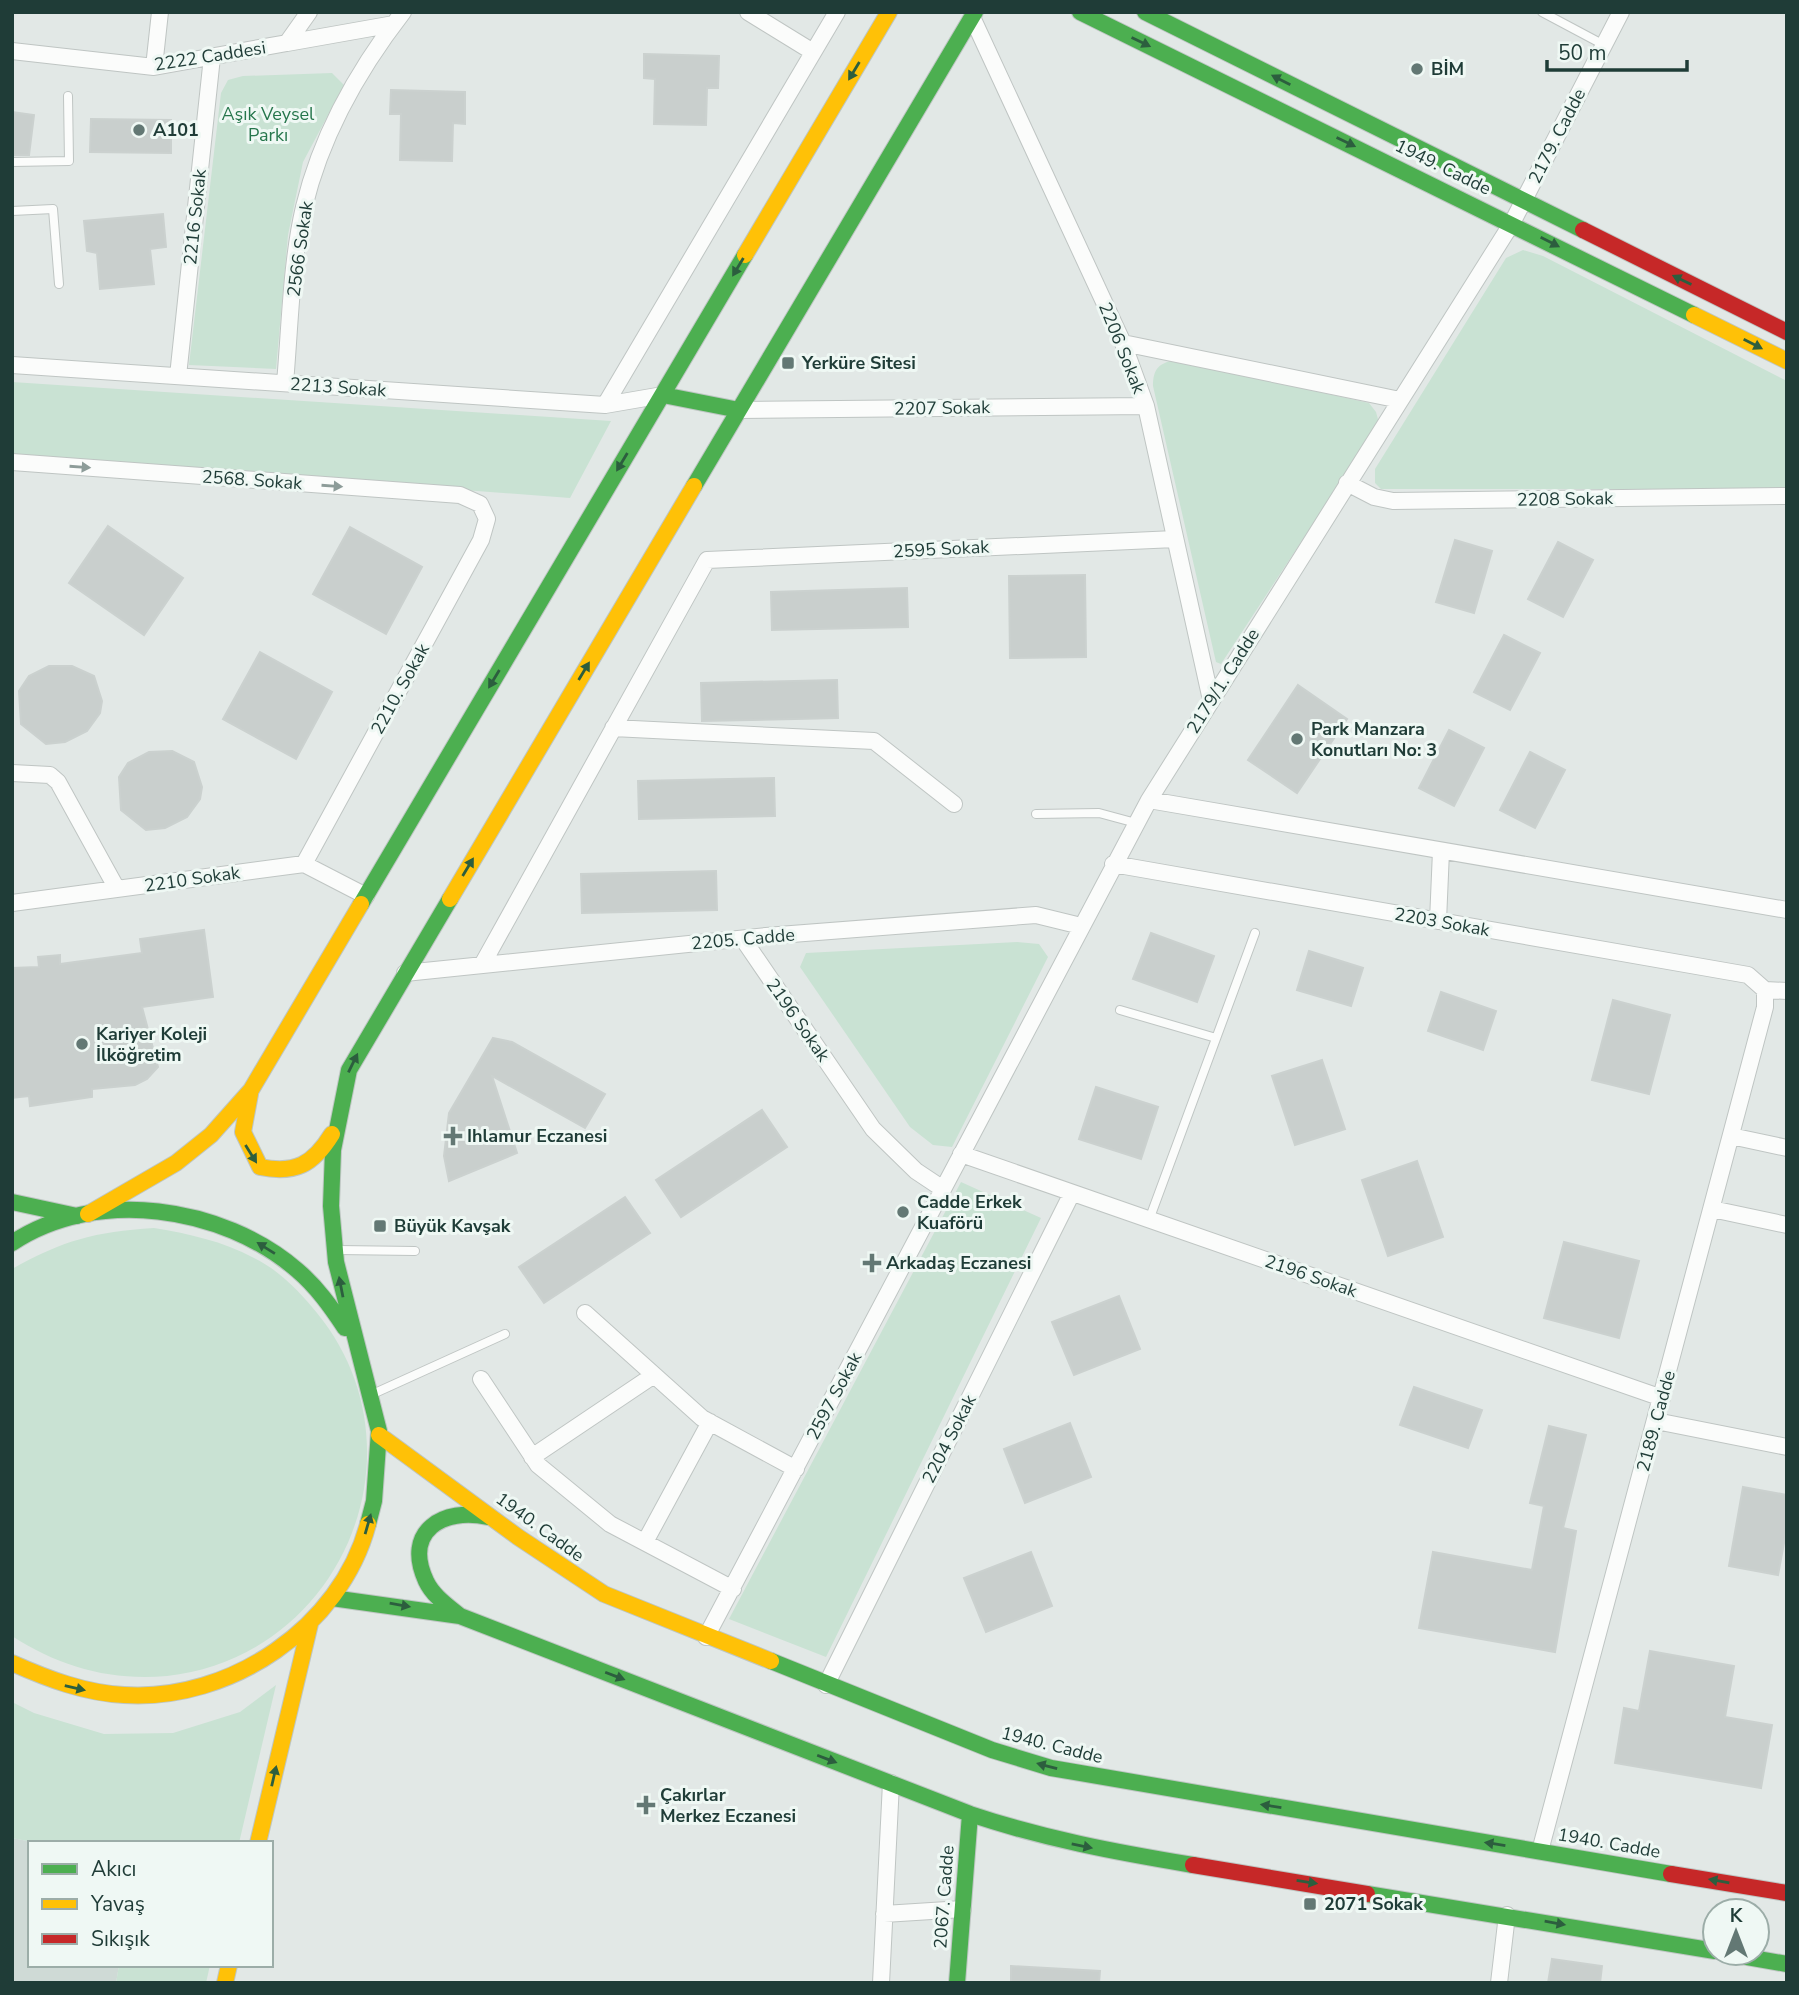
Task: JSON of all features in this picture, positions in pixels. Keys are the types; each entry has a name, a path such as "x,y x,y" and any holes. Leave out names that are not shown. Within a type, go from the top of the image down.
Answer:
{"main road":[{"name":"1949. Cadde","path":"1080,12 1787,361"},
{"name":"1949. Cadde","path":"1145,12 1787,332"},
{"path":"12,1244 82,1215 176,1163 211,1135 251,1090 663,395 883,15"},
{"path":"12,1663 51,1682 105,1695 161,1696 216,1683 266,1659 310,1624 332,1598 361,1548 377,1493 379,1435 372,1394 340,1287 336,1250 331,1184 332,1134 349,1070 973,15"},
{"path":"663,395 739,410"},
{"path":"251,1090 240,1132 246,1148 260,1167 282,1172 305,1167 321,1154 332,1134"},
{"path":"12,1202 82,1215 129,1209 170,1212 210,1221 248,1236 282,1258 313,1285 339,1317 358,1353"},
{"name":"1940. Cadde","path":"379,1435 508,1527 548,1560 604,1594 992,1750 1051,1768 1787,1892"},
{"path":"460,1616 426,1581 420,1557 425,1534 441,1516 464,1511 486,1516 508,1527"},
{"path":"332,1598 392,1604 460,1616 970,1814 1035,1836 1082,1847 1701,1949"},
{"path":"258,1841 310,1624"},
{"name":"2067. Cadde","path":"957,1983 970,1814"}],"street":[{"path":"155,67 160,12"},
{"name":"2222 Caddesi","path":"12,51 155,67 287,43 309,12"},
{"path":"748,12 813,52"},
{"path":"605,405 837,12"},
{"name":"2179. Cadde","path":"1512,223 1621,12"},
{"name":"2206 Sokak","path":"973,15 1123,343 1146,406 1211,700"},
{"path":"287,43 398,18"},
{"name":"2566 Sokak","path":"285,383 302,218 317,163 358,78 398,18"},
{"name":"2216 Sokak","path":"178,376 212,57"},
{"name":"2179/1. Cadde","path":"961,1154 1149,800 1512,223"},
{"path":"1123,343 1400,400"},
{"name":"2213 Sokak","path":"12,365 605,405 663,395"},
{"name":"2207 Sokak","path":"739,410 1146,406"},
{"name":"2568. Sokak","path":"12,463 460,495 471,497 485,511"},
{"name":"2208 Sokak","path":"1348,483 1374,497 1393,501 1787,496"},
{"name":"2210. Sokak","path":"304,864 481,540 487,519 485,511"},
{"name":"2595 Sokak","path":"613,729 707,560 1175,539"},
{"path":"482,965 613,729 874,741 954,804"},
{"path":"12,773 37,772 50,775 58,782 117,889"},
{"path":"1149,800 1787,910"},
{"path":"1438,921 1441,851"},
{"path":"304,864 366,896"},
{"name":"2210 Sokak","path":"12,903 304,864"},
{"name":"2203 Sokak","path":"1113,864 1748,975 1765,990"},
{"name":"2205. Cadde","path":"405,973 743,939 1036,915 1081,926"},
{"name":"2196 Sokak","path":"743,939 873,1129 916,1171 943,1189"},
{"path":"1765,990 1787,991"},
{"name":"2189. Cadde","path":"1540,1851 1765,1007 1765,990"},
{"path":"1731,1136 1787,1147"},
{"name":"2196 Sokak","path":"961,1154 1662,1398"},
{"name":"2597 Sokak","path":"706,1637 961,1154"},
{"name":"2204 Sokak","path":"826,1685 1072,1193"},
{"path":"1712,1209 1787,1225"},
{"path":"585,1313 710,1422 796,1469"},
{"path":"532,1457 654,1375"},
{"path":"481,1379 532,1457 610,1524 733,1589"},
{"path":"1656,1421 1787,1447"},
{"path":"645,1542 710,1422"},
{"path":"881,1983 891,1783"},
{"path":"884,1914 962,1909"},
{"path":"1499,1983 1507,1915"}],"lane":[{"path":"1542,12 1604,45"},
{"path":"12,162 69,161 68,96"},
{"path":"12,211 53,209 59,284"},
{"path":"1036,814 1099,813 1136,823"},
{"path":"1149,1220 1255,933"},
{"path":"1120,1010 1216,1038"},
{"path":"336,1250 415,1251"},
{"path":"372,1394 505,1335"}],"shaded area":[{"path":"12,1838 28,1841 28,1967 119,1967 116,1983 12,1983"}],"green space":[{"name":"Aşık Veysel Parkı","path":"332,73 344,85 303,162 288,235 276,369 189,365 221,93 228,80 243,76"},
{"path":"1523,250 1543,256 1787,381 1787,489 1381,489 1375,483 1375,469 1506,258"},
{"path":"1175,360 1369,403 1376,412 1379,423 1221,664 1216,662 1153,386 1158,368"},
{"path":"12,382 611,421 570,498 12,456"},
{"path":"1017,942 1039,944 1048,957 952,1147 933,1145 910,1127 800,967 806,953"},
{"path":"961,1182 1041,1218 826,1657 729,1619"},
{"path":"154,1228 205,1239 254,1258 272,1269 304,1297 350,1367 365,1425 365,1483 350,1539 321,1589 280,1631 228,1661 167,1676 146,1677 86,1670 48,1656 12,1636 12,1269 80,1239"},
{"path":"276,1685 239,1841 28,1841 12,1838 12,1702 34,1713 104,1734 173,1733 240,1712"},
{"path":"119,1967 210,1967 206,1983 116,1983"}],"building":[{"path":"644,54 719,56 718,88 707,88 706,125 654,124 655,79 644,78"},
{"path":"391,90 465,92 465,124 453,123 452,161 400,160 401,114 390,114"},
{"path":"12,112 34,115 29,155 12,155"},
{"path":"91,119 171,120 171,153 90,152"},
{"path":"163,214 166,247 150,249 154,284 100,289 97,253 87,251 84,221"},
{"path":"108,526 183,578 144,635 69,583"},
{"path":"350,527 422,567 386,634 313,594"},
{"path":"1455,540 1492,551 1474,613 1436,602"},
{"path":"1558,542 1593,560 1563,617 1528,599"},
{"path":"1085,575 1086,657 1010,658 1009,576"},
{"path":"907,588 908,627 772,630 771,592"},
{"path":"1504,635 1540,653 1510,710 1474,692"},
{"path":"260,652 332,692 296,759 223,719"},
{"path":"49,666 72,666 94,676 102,701 100,713 87,731 65,742 46,744 21,724 19,691 29,676"},
{"path":"837,680 838,718 702,721 701,683"},
{"name":"Park Manzara Konutları No: 3","path":"1298,685 1347,719 1297,793 1248,760"},
{"path":"1449,730 1484,748 1454,806 1419,788"},
{"path":"172,751 194,762 202,787 200,799 187,817 165,828 146,830 121,810 119,777 128,763 149,752"},
{"path":"1530,752 1565,770 1535,828 1500,810"},
{"path":"774,778 775,816 639,819 638,781"},
{"path":"716,871 717,910 582,913 581,874"},
{"name":"Kariyer Koleji İlköğretim","path":"204,930 213,997 142,1007 158,1067 147,1079 135,1085 92,1089 92,1097 30,1106 29,1096 12,1098 12,968 39,967 38,957 60,955 60,964 142,953 140,939"},
{"path":"1151,933 1214,956 1197,1002 1133,979"},
{"path":"1309,951 1363,968 1351,1006 1297,990"},
{"path":"1441,992 1496,1011 1483,1050 1428,1031"},
{"path":"1613,1000 1670,1015 1649,1094 1592,1080"},
{"path":"493,1038 512,1042 605,1094 585,1128 492,1076 517,1153 449,1181 444,1156 449,1113"},
{"path":"1322,1060 1345,1129 1295,1145 1272,1076"},
{"path":"1096,1087 1158,1107 1141,1159 1079,1139"},
{"path":"762,1110 787,1147 681,1217 656,1180"},
{"path":"1417,1161 1443,1237 1388,1256 1362,1180"},
{"path":"625,1197 650,1233 544,1303 519,1267"},
{"path":"1564,1242 1639,1261 1619,1338 1544,1318"},
{"path":"1119,1296 1140,1349 1074,1375 1052,1322"},
{"path":"1414,1387 1482,1410 1468,1448 1400,1425"},
{"path":"1070,1423 1091,1477 1025,1503 1004,1449"},
{"path":"1549,1426 1586,1435 1563,1528 1576,1531 1555,1652 1419,1628 1433,1552 1532,1570 1544,1506 1530,1503"},
{"path":"1743,1487 1787,1495 1787,1527 1778,1575 1729,1566"},
{"path":"1031,1552 1052,1606 986,1632 964,1578"},
{"path":"1650,1651 1734,1666 1725,1717 1772,1725 1761,1788 1615,1763 1624,1708 1639,1711"},
{"path":"1552,1959 1602,1966 1600,1983 1548,1983"},
{"path":"1011,1966 1100,1971 1099,1983 1011,1983"}],"traffic: fast":[{"path":"694,486 975,12"},
{"path":"1080,12 1694,315"},
{"path":"1145,12 1583,230"},
{"path":"361,904 745,255"},
{"path":"663,395 739,410"},
{"path":"368,1524 374,1501 379,1431 336,1262 331,1206 333,1150 349,1070 450,899"},
{"path":"12,1202 77,1216"},
{"path":"12,1243 45,1225 82,1215 120,1210 158,1212 196,1219 233,1231 267,1248 297,1270 317,1290 345,1328"},
{"path":"460,1616 441,1600 426,1581 420,1563 420,1548 424,1536 432,1526 443,1520 456,1516 488,1517"},
{"path":"332,1598 460,1616 970,1814 1080,1844 1193,1865"},
{"path":"771,1661 992,1750 1051,1768 1671,1874"},
{"path":"957,1983 970,1814"},
{"path":"1367,1894 1701,1949"},
{"path":"1771,1961 1787,1964"}],"traffic: slow":[{"path":"745,255 889,12"},
{"path":"1694,315 1787,361"},
{"path":"450,899 694,486"},
{"path":"88,1214 176,1163 211,1135 251,1090 361,904"},
{"path":"250,1094 243,1132 260,1167 283,1169 302,1165 318,1153 332,1134"},
{"path":"379,1435 518,1537 604,1594 771,1661"},
{"path":"12,1663 67,1684 124,1695 164,1694 203,1686 241,1671 276,1651 307,1625 333,1595 354,1561 368,1524"},
{"path":"258,1841 310,1624"},
{"path":"225,1983 229,1967"}],"traffic: jam":[{"path":"1583,230 1787,332"},
{"path":"1193,1865 1367,1894"},
{"path":"1671,1874 1787,1893"}],"place":[{"name":"BİM","path":"1417,69"},
{"name":"A101","path":"139,130"},
{"name":"Yerküre Sitesi","path":"788,363"},
{"name":"Park Manzara Konutları No: 3","path":"1297,739"},
{"name":"Kariyer Koleji İlköğretim","path":"82,1044"},
{"name":"Ihlamur Eczanesi","path":"453,1136"},
{"name":"Cadde Erkek Kuaförü","path":"903,1212"},
{"name":"Büyük Kavşak","path":"380,1226"},
{"name":"Arkadaş Eczanesi","path":"872,1263"},
{"name":"Çakırlar Merkez Eczanesi","path":"646,1805"},
{"name":"2071 Sokak","path":"1310,1904"}]}
